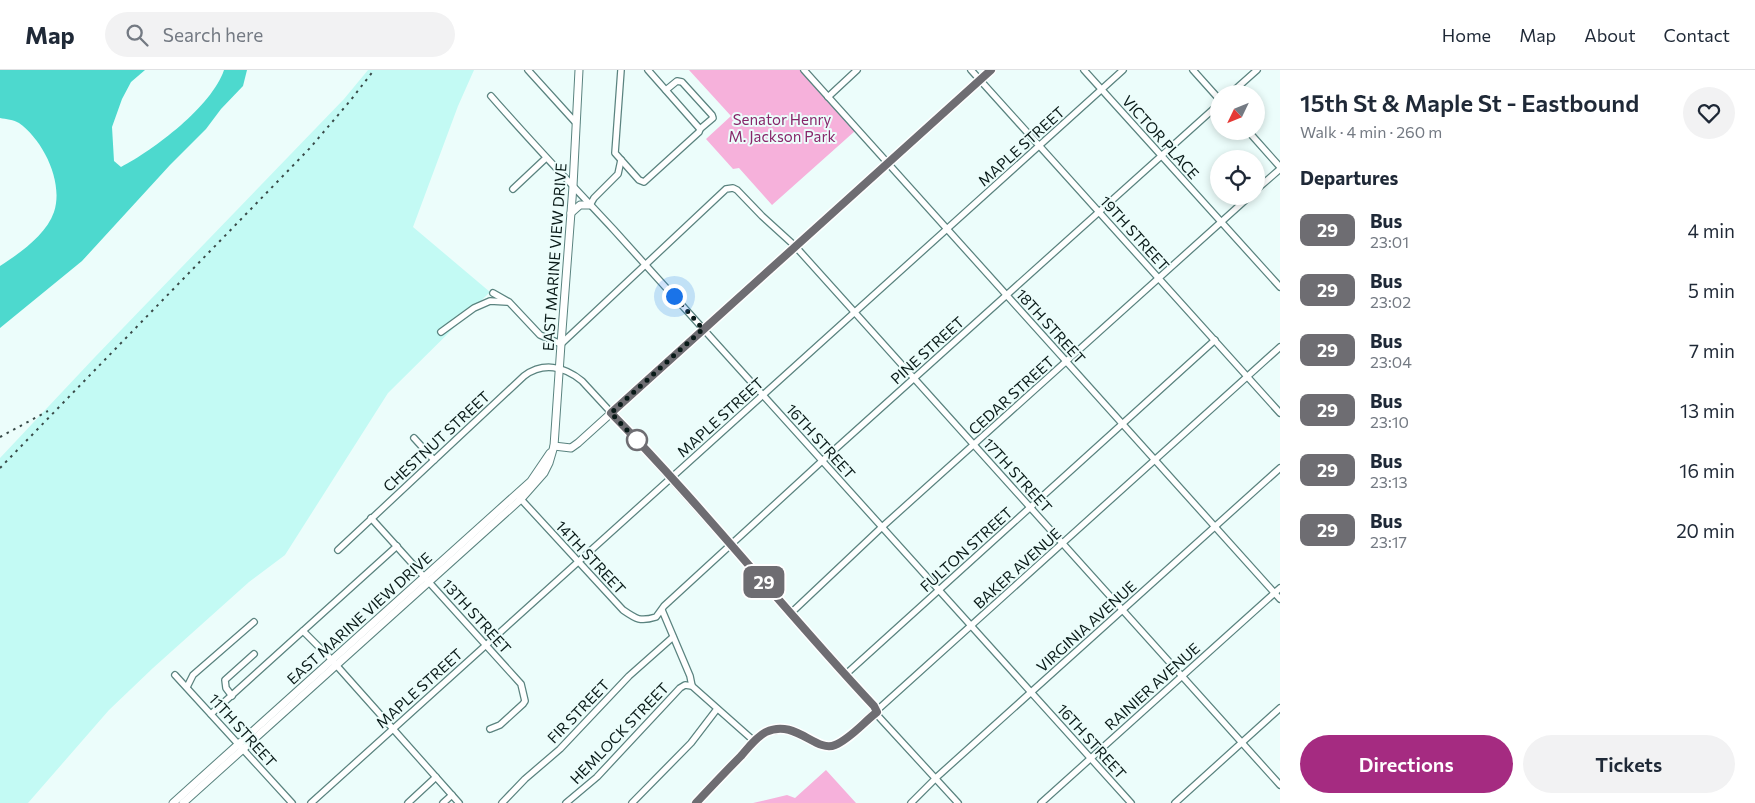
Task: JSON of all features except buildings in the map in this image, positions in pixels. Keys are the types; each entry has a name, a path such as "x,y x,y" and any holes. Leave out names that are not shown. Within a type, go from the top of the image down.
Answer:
{"main road":[{"name":"EAST MARINE VIEW DRIVE","path":"183,803 241,747 544,473 550,463 554,446 560,368 579,70"},
{"path":"554,446 570,448 578,443 991,70"},
{"path":"571,213 580,205 590,205"},
{"name":"EAST MARINE VIEW DRIVE","path":"173,803 241,747"}],"street":[{"path":"528,70 576,123"},
{"path":"621,70 615,153 639,180 644,182 713,118 682,82 677,81 666,90"},
{"path":"648,70 700,129"},
{"name":"18TH STREET","path":"804,70 1280,599"},
{"path":"828,97 858,70"},
{"name":"19TH STREET","path":"971,70 1280,413"},
{"name":"VICTOR PLACE","path":"1084,70 1280,288"},
{"name":"MAPLE STREET","path":"311,803 1123,70"},
{"path":"1193,70 1210,89"},
{"path":"1240,85 1257,70"},
{"name":"16TH STREET","path":"491,96 1131,803"},
{"name":"PINE STREET","path":"656,617 664,606 822,461 1210,112"},
{"path":"1256,140 1280,168 1265,182"},
{"path":"513,189 546,158"},
{"path":"590,205 594,198 618,174 621,160"},
{"name":"17TH STREET","path":"645,264 726,189 733,188 737,190 795,246 1280,785"},
{"name":"CEDAR STREET","path":"791,613 882,527 1240,205"},
{"path":"493,292 509,302 540,335 561,344 645,264"},
{"path":"441,332 474,308 490,301 509,302"},
{"name":"FULTON STREET","path":"845,675 1215,340"},
{"name":"BAKER AVENUE","path":"754,741 766,732 784,729 798,732 821,745 833,746 842,741 877,712 1280,347"},
{"name":"CHESTNUT STREET","path":"338,550 530,372 538,368 560,368"},
{"path":"560,368 572,373 582,381 671,478 874,706 879,717 958,803"},
{"path":"414,438 434,460"},
{"name":"VIRGINIA AVENUE","path":"910,803 1280,468"},
{"name":"14TH STREET","path":"518,497 628,614 642,620 656,617"},
{"name":"13TH STREET","path":"371,518 521,684 525,701 500,725 490,729"},
{"path":"211,714 397,546"},
{"name":"RAINIER AVENUE","path":"1041,803 1280,588"},
{"path":"662,610 690,676 692,686 754,741 696,803"},
{"path":"187,687 199,670 254,622"},
{"path":"304,631 459,803"},
{"name":"FIR STREET","path":"502,803 525,779 560,749 629,676 673,637"},
{"path":"232,696 226,688 225,680 254,654"},
{"name":"11TH STREET","path":"175,675 292,803"},
{"name":"HEMLOCK STREET","path":"566,803 597,777 680,688 685,685 692,686"},
{"path":"1175,803 1280,708"},
{"path":"632,803 691,744 717,709"},
{"path":"408,803 436,777"},
{"path":"443,803 452,795"}],"shaded area":[{"path":"368,70 474,70 458,106 413,227 490,292 388,393 285,555 249,582 109,710 28,803 0,803 0,458 344,99"}],"green space":[{"name":"Senator Henry M. Jackson Park","path":"689,70 800,70 855,131 772,205 739,168 733,169 706,139 731,116"},
{"path":"826,770 856,803 753,803 787,795 795,798"}],"water":[{"path":"0,70 145,70 131,82 122,99 112,127 114,161 121,167 149,150 195,112 217,84 224,70 247,70 243,86 221,109 206,129 170,165 82,261 0,328 0,266 24,249 45,228 54,212 56,188 54,175 49,163 28,130 12,120 0,118"}],"railway":[{"path":"0,468 310,148 374,70"},
{"path":"0,437 48,411"}],"bus line":[{"name":"29","path":"696,803 754,741 766,732 784,729 794,730 821,745 833,746 842,741 877,712 874,706 611,413 991,70"}],"route":[{"path":"637,440 641,445 611,413 703,329 674,296"}]}
